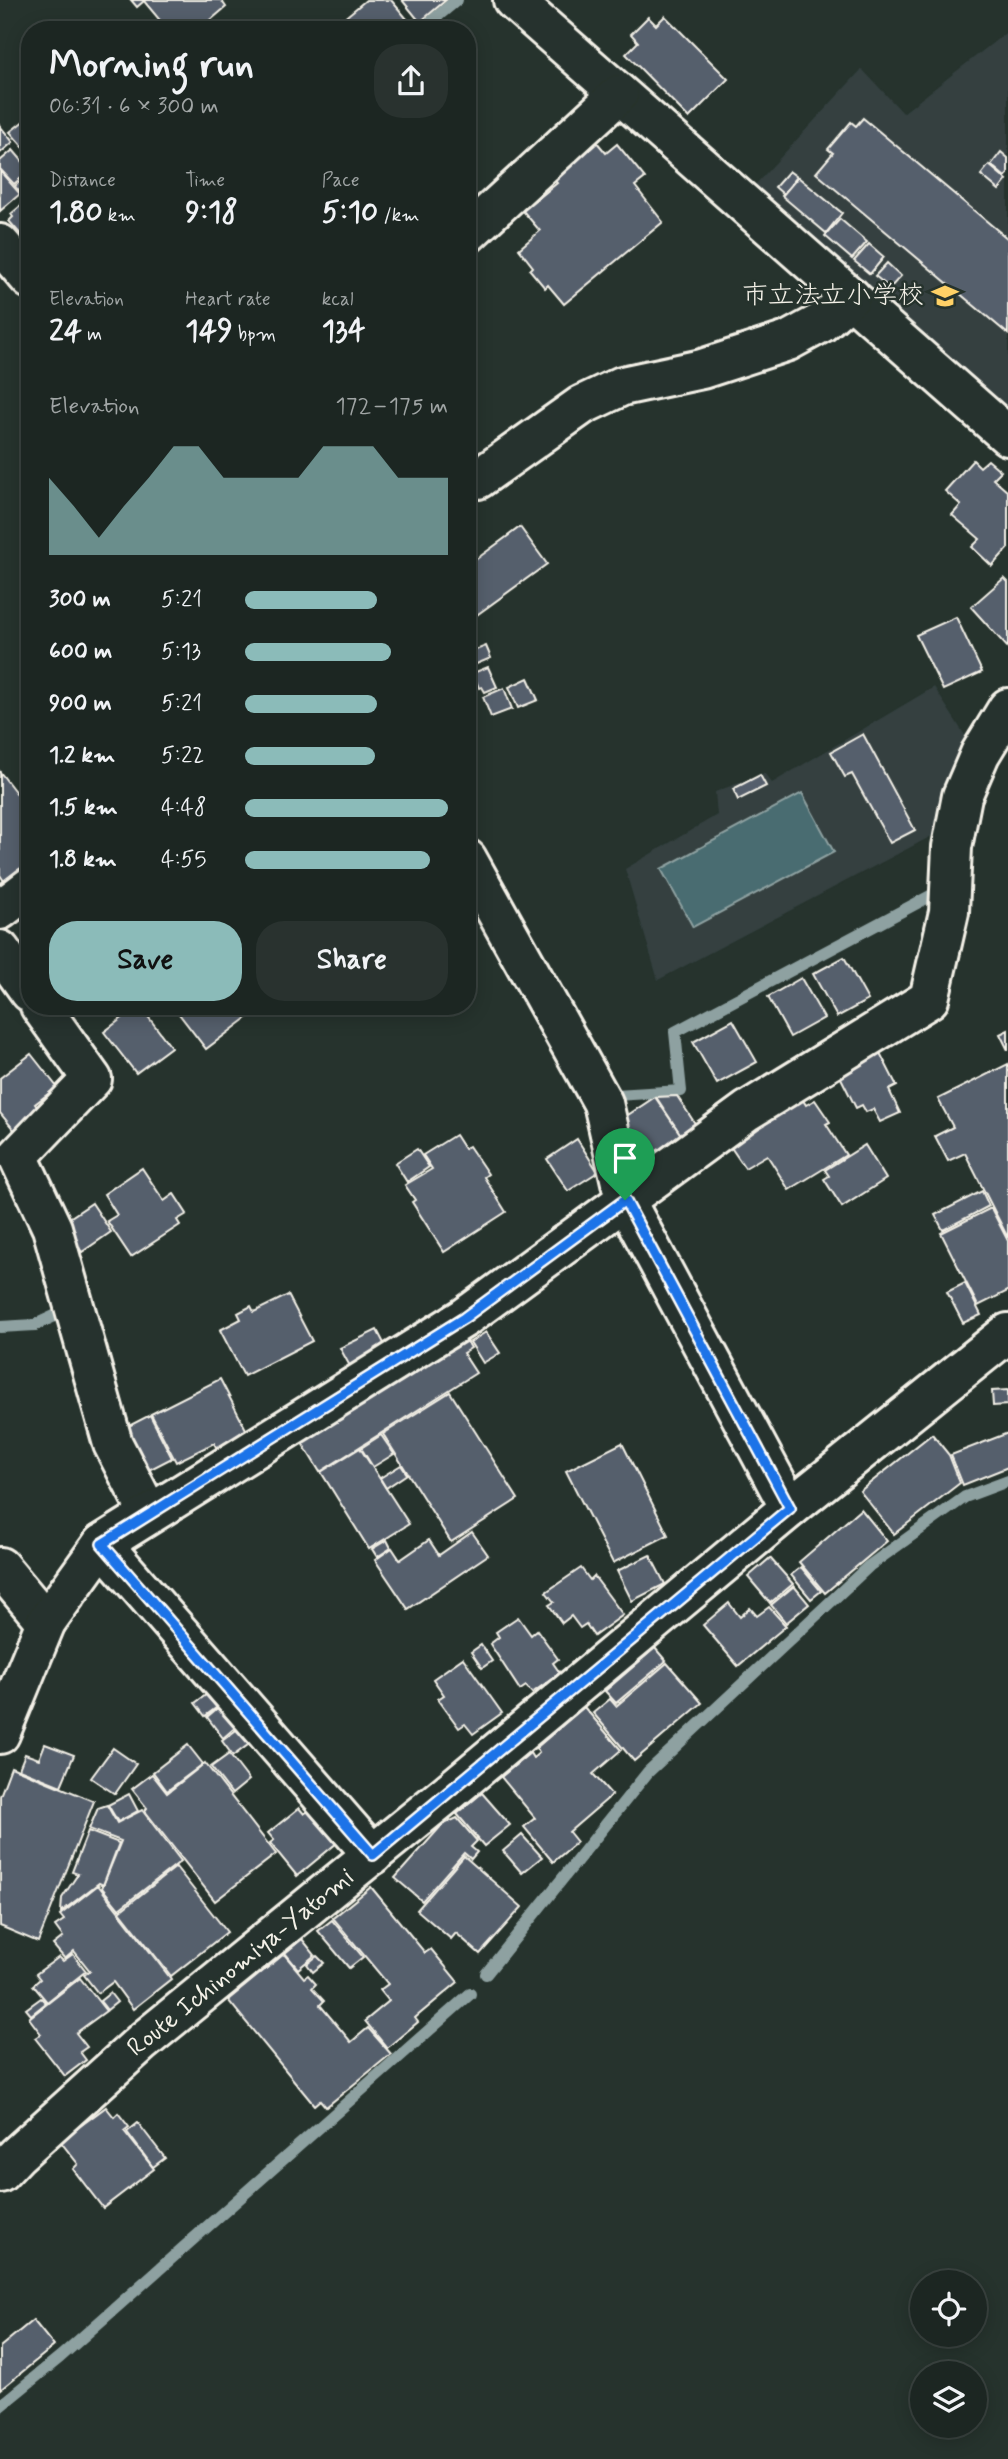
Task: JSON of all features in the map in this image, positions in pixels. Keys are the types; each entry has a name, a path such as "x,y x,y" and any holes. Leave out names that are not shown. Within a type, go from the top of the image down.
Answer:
{"street":[{"path":"513,0 1008,436"},
{"path":"476,226 619,93"},
{"path":"0,244 21,268"},
{"path":"478,480 582,405 622,386 702,369 788,341 821,323 851,297"},
{"path":"0,1734 46,1622 102,1544 464,1318 747,1111 929,999 949,912 952,848 962,796 980,754 1008,708"},
{"path":"476,875 603,1103 625,1200 790,1508"},
{"path":"0,910 21,894"},
{"path":"0,950 21,979"},
{"path":"46,1015 92,1079 18,1156 52,1228 113,1444 149,1514"},
{"name":"Route Ichinomiya-Yatomi","path":"0,2173 142,2042 373,1855 790,1508 1008,1334"},
{"path":"102,1544 373,1855"},
{"path":"2,1572 46,1622"}],"shaded area":[{"name":"市立法立小学校","path":"1008,31 1008,407 755,185 862,69 903,113"},
{"path":"934,687 973,748 945,829 658,980 625,869 717,815 715,792 764,773 772,783"}],"water":[{"path":"802,793 834,852 693,927 661,869"}],"building":[{"path":"131,0 143,0 144,1 137,7"},
{"path":"143,0 221,0 226,7 210,21 160,21"},
{"path":"366,0 391,0 407,19 405,21 341,21"},
{"path":"402,0 446,0 421,21"},
{"path":"665,16 728,79 689,118 626,54 638,42 631,34 648,17 656,25"},
{"path":"863,118 1008,239 1008,334 816,173 833,153 828,149 851,122 856,126"},
{"path":"21,123 21,145 10,132"},
{"path":"0,126 13,142 0,153"},
{"path":"596,141 606,153 617,144 645,178 635,186 663,222 564,304 548,285 545,288 530,270 533,267 519,249 540,231 523,211 557,183 552,177"},
{"path":"13,150 21,159 21,178 14,184 0,169 0,161"},
{"path":"1001,152 1008,158 1008,174 1005,177 991,165"},
{"path":"989,165 1007,180 999,190 981,175"},
{"path":"0,171 20,194 0,211"},
{"path":"789,171 797,177 783,194 775,187"},
{"path":"798,177 842,213 826,233 782,196"},
{"path":"21,181 21,194 15,186"},
{"path":"21,206 21,235 9,221 13,217 11,214"},
{"path":"840,219 867,242 852,259 825,236"},
{"path":"869,244 884,257 870,274 854,261"},
{"path":"887,263 901,276 890,288 875,276"},
{"path":"973,460 980,467 988,460 1001,471 993,479 1008,492 1008,548 992,566 972,547 980,539 952,515 961,505 945,491"},
{"path":"520,527 547,564 476,615 476,559"},
{"path":"1004,578 1008,582 1008,648 971,607"},
{"path":"956,617 982,672 943,690 916,635"},
{"path":"486,646 491,658 476,664 476,650"},
{"path":"488,667 497,687 485,692 482,687 479,688 476,672"},
{"path":"528,678 538,700 518,708 509,687"},
{"path":"504,688 512,709 491,717 483,697"},
{"path":"863,734 915,830 890,843 852,774 845,777 831,752"},
{"path":"0,772 21,799 21,873 6,884 0,875"},
{"path":"760,775 766,786 738,800 733,789"},
{"path":"844,957 868,1000 837,1017 813,974"},
{"path":"801,978 824,1018 790,1037 768,997"},
{"path":"126,1015 147,1015 171,1047 136,1073 104,1032"},
{"path":"180,1015 251,1015 206,1049"},
{"path":"733,1020 757,1062 717,1084 693,1042"},
{"path":"1008,1030 1008,1050 1000,1034"},
{"path":"877,1047 897,1086 889,1090 900,1113 880,1122 873,1109 866,1112 862,1105 856,1108 840,1076"},
{"path":"31,1054 57,1087 35,1104 40,1111 14,1130 0,1113 0,1078"},
{"path":"1008,1064 1008,1238 965,1153 948,1161 935,1136 953,1127 938,1099"},
{"path":"677,1096 696,1125 681,1135 656,1097"},
{"path":"655,1097 681,1135 648,1157 622,1119"},
{"path":"801,1097 806,1105 815,1100 830,1122 826,1124 846,1155 789,1190 767,1155 745,1168 728,1143"},
{"path":"455,1135 464,1149 469,1146 488,1174 484,1177 506,1212 444,1252 412,1202 415,1200 405,1185 432,1169 423,1155"},
{"path":"577,1139 598,1172 568,1191 547,1159"},
{"path":"865,1145 886,1179 842,1207 824,1179 829,1176 825,1170"},
{"path":"417,1149 429,1167 407,1182 395,1163"},
{"path":"142,1168 164,1201 174,1194 187,1214 177,1220 180,1225 131,1257 107,1221 117,1215 104,1194"},
{"path":"982,1191 989,1206 943,1230 935,1215"},
{"path":"92,1203 111,1232 82,1252 62,1223"},
{"path":"991,1208 1008,1241 1008,1291 978,1306 941,1233"},
{"path":"965,1283 981,1315 963,1323 947,1292"},
{"path":"288,1295 312,1341 244,1376 220,1330 241,1319 238,1313 251,1306 254,1312"},
{"path":"377,1330 388,1351 352,1370 340,1348"},
{"path":"486,1332 500,1353 483,1363 470,1342"},
{"path":"463,1334 471,1348 463,1353 476,1373 320,1472 299,1438"},
{"path":"220,1379 249,1435 218,1451 214,1443 176,1462 151,1414"},
{"path":"1008,1390 1008,1405 993,1406 992,1391"},
{"path":"450,1392 518,1499 451,1542 383,1434"},
{"path":"150,1415 172,1458 143,1473 121,1430"},
{"path":"1008,1433 1008,1467 963,1485 951,1455"},
{"path":"932,1434 949,1455 960,1483 894,1534 860,1491"},
{"path":"381,1435 394,1454 373,1467 361,1448"},
{"path":"622,1443 668,1535 613,1563 566,1471"},
{"path":"360,1448 409,1524 369,1549 321,1472"},
{"path":"401,1465 407,1474 386,1488 380,1478"},
{"path":"861,1509 887,1541 825,1593 799,1562"},
{"path":"472,1532 488,1555 408,1609 375,1560 392,1548 400,1560 429,1540 439,1555"},
{"path":"387,1540 391,1548 377,1557 372,1549"},
{"path":"650,1555 665,1584 632,1601 617,1571"},
{"path":"770,1558 793,1584 770,1603 748,1577"},
{"path":"801,1567 821,1591 811,1599 791,1575"},
{"path":"581,1568 590,1580 594,1576 623,1615 594,1636 586,1624 580,1628 571,1616 562,1623 549,1605 554,1602 546,1592"},
{"path":"794,1586 809,1604 786,1623 771,1605"},
{"path":"729,1603 740,1617 750,1608 757,1616 769,1607 786,1626 738,1666 703,1625"},
{"path":"518,1617 531,1635 537,1630 558,1659 553,1663 560,1673 532,1693 526,1686 520,1690 490,1644 499,1637 496,1632"},
{"path":"481,1645 492,1661 482,1668 471,1652"},
{"path":"655,1648 666,1661 616,1703 605,1691"},
{"path":"463,1658 502,1713 473,1734 465,1724 459,1728 438,1699 444,1695 433,1679"},
{"path":"667,1663 702,1703 634,1761 593,1713 610,1699 616,1706"},
{"path":"210,1692 220,1705 205,1716 195,1703"},
{"path":"221,1705 237,1726 223,1738 207,1717"},
{"path":"584,1707 621,1750 593,1774 612,1795 569,1832 577,1842 553,1862 524,1827 535,1818 501,1777 530,1753 533,1758 539,1753 536,1748"},
{"path":"240,1727 252,1742 233,1756 222,1741"},
{"path":"45,1744 74,1755 61,1786 19,1769 25,1754 39,1759"},
{"path":"188,1745 203,1764 167,1791 153,1772"},
{"path":"113,1748 136,1764 115,1794 91,1778"},
{"path":"229,1754 249,1780 232,1794 211,1767"},
{"path":"205,1763 276,1854 215,1901 145,1811 147,1808 132,1789 152,1774 167,1793"},
{"path":"11,1767 94,1801 38,1942 0,1926 0,1796"},
{"path":"482,1793 510,1825 484,1846 457,1814"},
{"path":"129,1794 138,1811 118,1822 108,1805"},
{"path":"107,1805 117,1823 142,1810 181,1861 119,1909 102,1888 121,1841 89,1829 98,1808"},
{"path":"299,1808 304,1814 311,1809 338,1842 297,1876 270,1843 274,1840 268,1833"},
{"path":"457,1818 477,1841 471,1847 477,1852 471,1859 464,1853 422,1901 395,1878 442,1825"},
{"path":"88,1831 119,1843 103,1885 99,1883 61,1912 62,1898 78,1874 72,1872"},
{"path":"522,1835 542,1857 522,1873 503,1851"},
{"path":"464,1856 522,1907 480,1954 456,1933 451,1939 417,1910"},
{"path":"176,1867 227,1932 171,1976 120,1911"},
{"path":"98,1885 171,1979 133,2009 113,1982 98,1993 84,1975 90,1971 74,1951 65,1959 53,1945 63,1937 55,1926 64,1920 60,1915"},
{"path":"371,1887 425,1953 431,1949 458,1982 415,2018 418,2022 387,2048 365,2021 389,2001 380,1990 388,1984 333,1918"},
{"path":"332,1920 363,1957 349,1968 318,1931"},
{"path":"302,1939 315,1955 298,1969 285,1953"},
{"path":"73,1954 86,1971 47,2002 33,1985 40,1979 36,1974 59,1957 63,1961"},
{"path":"284,1954 304,1978 308,1975 316,1984 312,1988 324,2001 320,2005 351,2042 368,2028 391,2054 326,2107 320,2100 314,2105 228,2000"},
{"path":"317,1956 324,1963 313,1972 307,1964"},
{"path":"80,1978 106,2011 76,2033 87,2047 80,2052 86,2060 65,2076 35,2038 41,2034 29,2018"},
{"path":"110,1993 117,2002 107,2010 100,2001"},
{"path":"41,1998 46,2003 31,2015 26,2009"},
{"path":"106,2107 114,2117 118,2113 129,2127 124,2131 154,2169 103,2208 73,2169 78,2164 60,2141"},
{"path":"138,2123 165,2158 153,2167 127,2132"},
{"path":"33,2320 54,2346 0,2390 0,2347"}],"waterway":[{"path":"432,21 457,0"},
{"path":"616,1095 681,1091 675,1032 934,894"},
{"path":"0,1327 35,1325 63,1312"},
{"path":"486,1974 648,1772 869,1566 965,1497 1008,1481"},
{"path":"0,2406 60,2357 470,1994"}],"place":[{"name":"市立法立小学校","path":"945,296"}],"route":[{"path":"625,1200 790,1508 373,1855 102,1544 464,1318 625,1200"}]}
